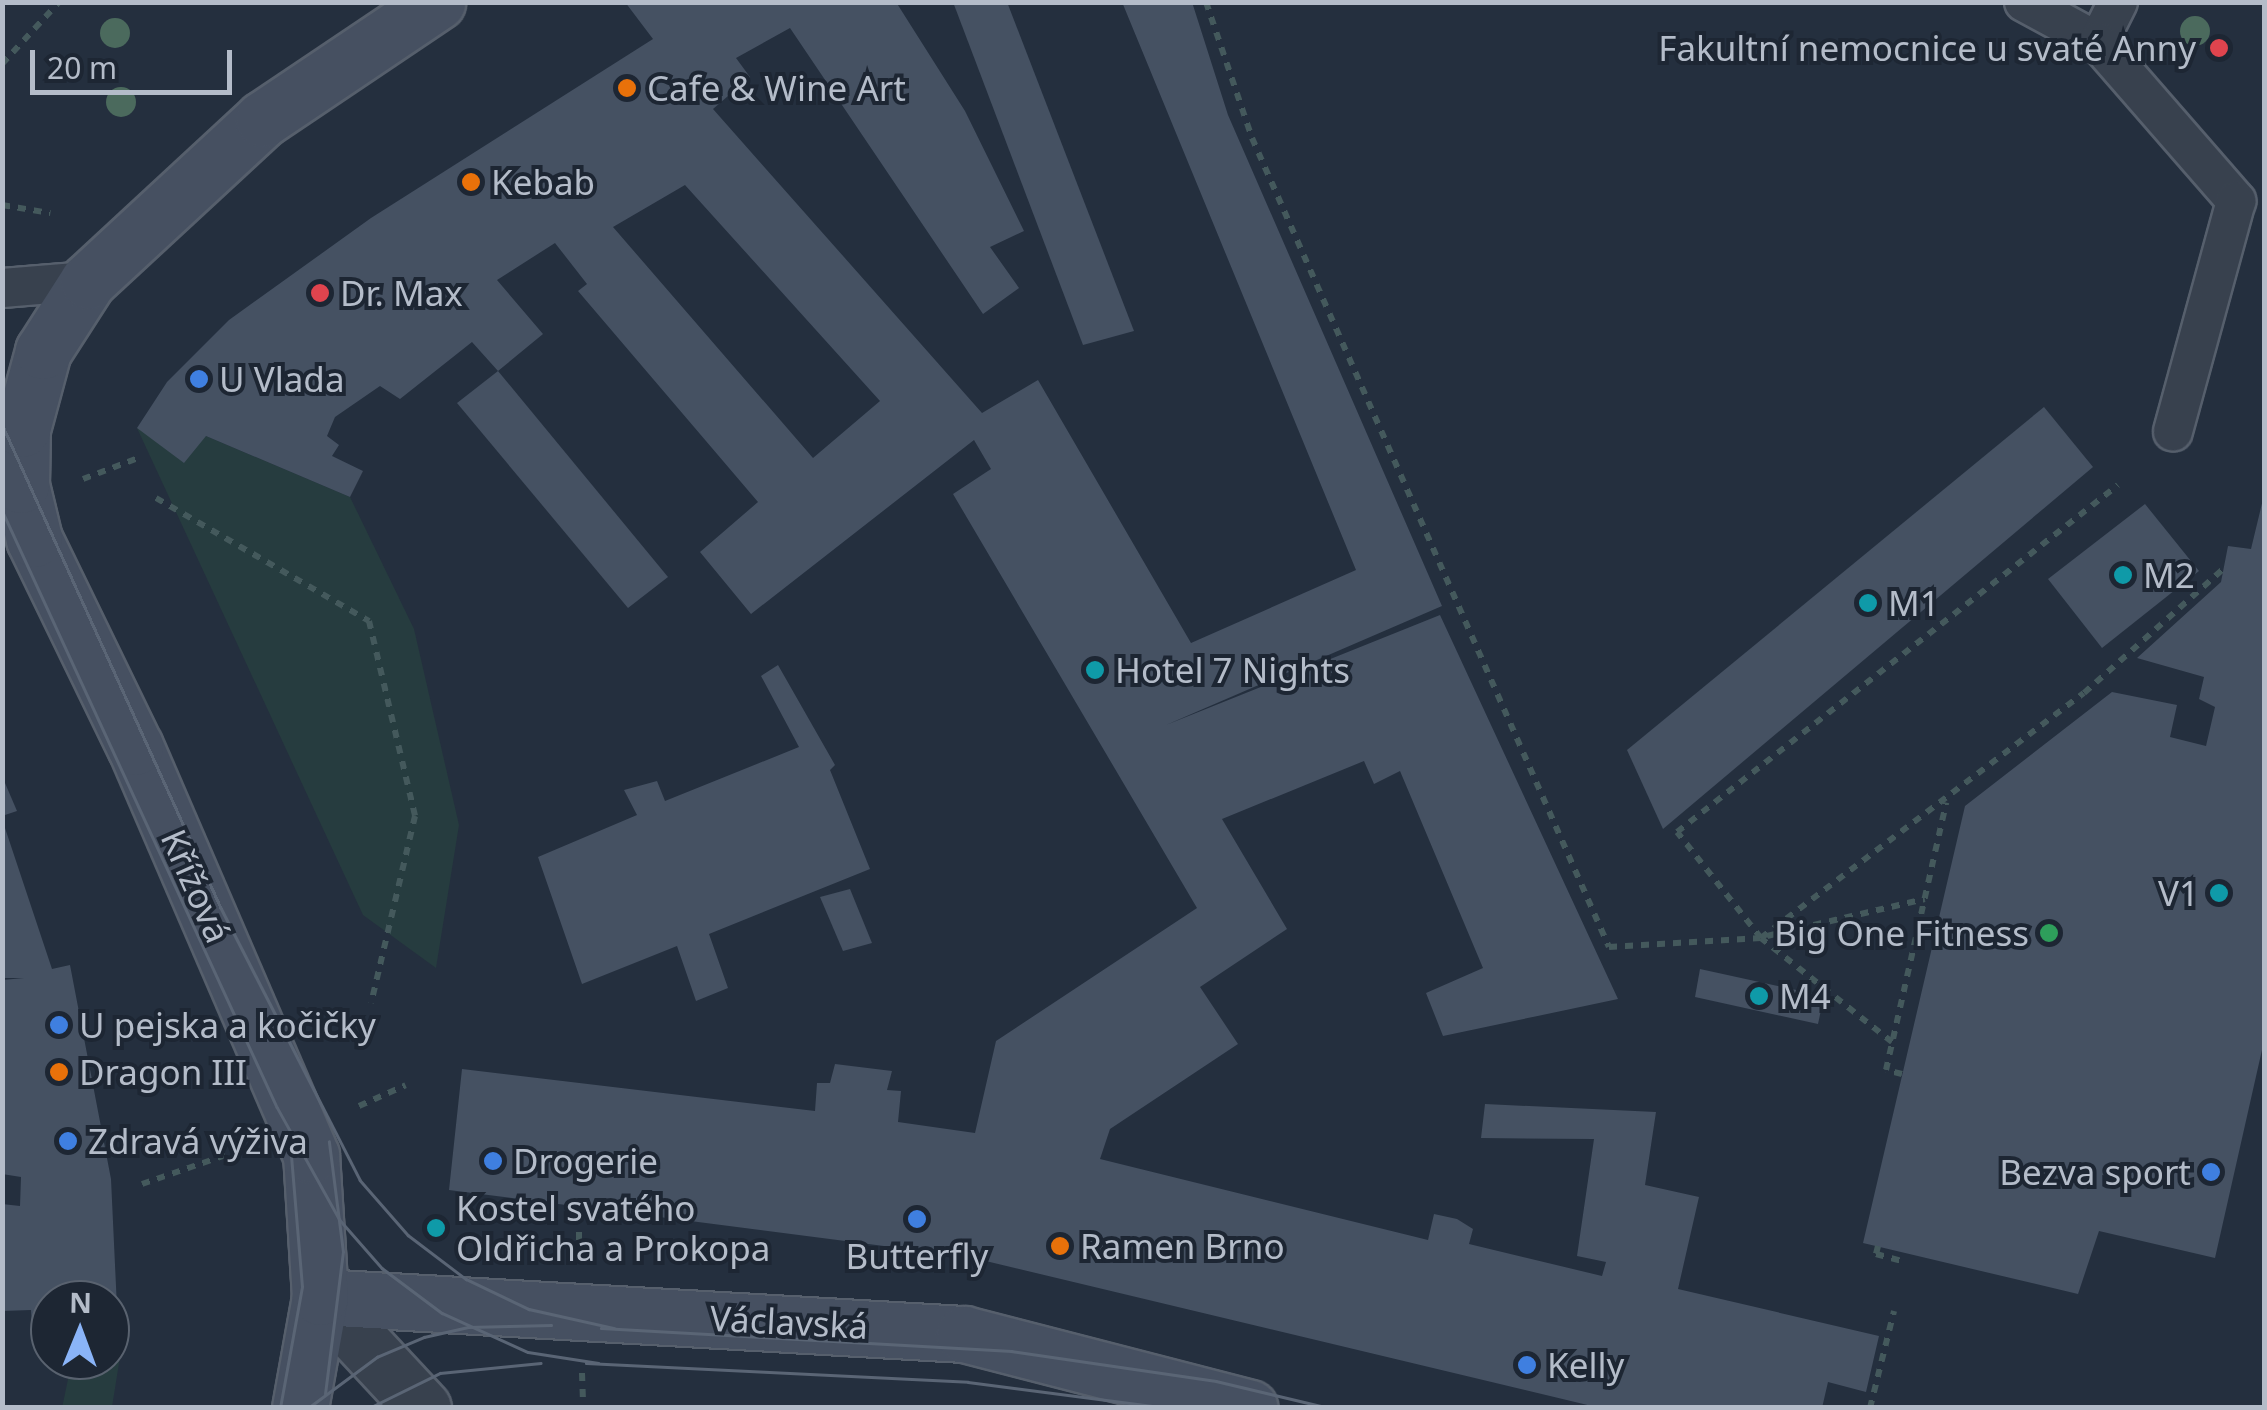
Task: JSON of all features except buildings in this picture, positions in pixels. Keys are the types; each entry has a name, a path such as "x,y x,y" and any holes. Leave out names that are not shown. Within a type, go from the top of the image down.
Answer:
{"main road":[{"path":"18,372 88,281 263,119 436,2"},
{"name":"Křížová","path":"18,372 20,461 27,519 303,1127 320,1220 320,1297 300,1408"},
{"name":"Václavská","path":"320,1297 964,1334 1250,1408"}],"street":[{"path":"320,1297 423,1408"}],"lane":[{"path":"2024,2 2098,42 2236,201 2173,432"},
{"path":"2098,42 2118,2"},
{"path":"2,288 88,281"}],"path":[{"path":"2,64 59,2"},
{"path":"1206,2 1252,138 1609,946 1761,938 1925,899"},
{"path":"2,206 50,213"},
{"path":"1892,1042 1761,938 1677,832 2118,485"},
{"path":"156,498 369,621 415,816 371,1003"},
{"path":"1761,938 1946,802 2223,570"},
{"path":"1902,1074 1886,1070 1946,802"},
{"path":"1878,1246 1876,1254 1906,1262"},
{"path":"1870,1408 1894,1311"}],"green space":[{"path":"137,428 206,436 350,497 414,629 459,825 436,968 363,915"},
{"path":"68,1380 116,1380 112,1407 62,1408"}],"tram line":[{"path":"2,424 221,908 360,1180 408,1235 466,1279 529,1309 614,1328"},
{"path":"2,510 277,1107 340,1220 382,1268 442,1313 528,1352 598,1363"},
{"path":"325,1394 343,1252 329,1142"},
{"path":"280,1408 302,1287 290,1145"},
{"path":"308,1408 377,1357 424,1337 468,1327 551,1325"},
{"path":"601,1328 1011,1351 1216,1381 1329,1408"},
{"path":"369,1408 440,1373 541,1363"},
{"path":"586,1363 968,1382 1169,1408"}],"place":[{"name":"Fakultní nemocnice u svaté Anny","path":"2219,48"},
{"name":"Cafe & Wine Art","path":"627,88"},
{"name":"Kebab","path":"471,182"},
{"name":"Dr. Max","path":"320,293"},
{"name":"U Vlada","path":"199,379"},
{"name":"M2","path":"2123,575"},
{"name":"M1","path":"1868,603"},
{"name":"Hotel 7 Nights","path":"1095,670"},
{"name":"V1","path":"2219,893"},
{"name":"Big One Fitness","path":"2049,933"},
{"name":"M4","path":"1759,996"},
{"name":"U pejska a kočičky","path":"59,1025"},
{"name":"Dragon III","path":"59,1072"},
{"name":"Zdravá výživa","path":"68,1141"},
{"name":"Drogerie","path":"493,1161"},
{"name":"Bezva sport","path":"2211,1172"},
{"name":"Butterfly","path":"917,1219"},
{"name":"Kostel svatého Oldřicha a Prokopa","path":"436,1228"},
{"name":"Ramen Brno","path":"1060,1246"},
{"name":"Kelly","path":"1527,1365"}]}
